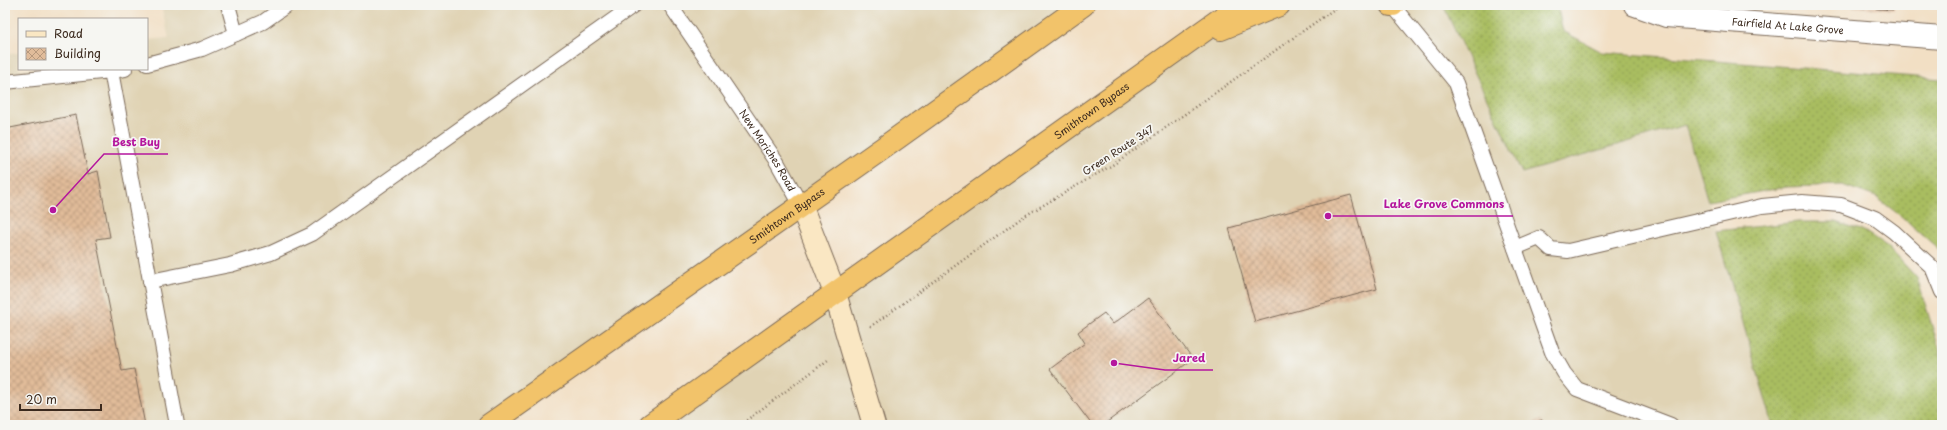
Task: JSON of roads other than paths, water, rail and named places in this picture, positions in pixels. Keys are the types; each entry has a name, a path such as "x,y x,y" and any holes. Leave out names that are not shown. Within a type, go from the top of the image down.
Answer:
{"highway":[{"name":"Smithtown Bypass","path":"489,425 886,146 1083,5"},
{"name":"Smithtown Bypass","path":"650,425 1240,5"},
{"path":"1180,47 1279,5"}],"main road":[{"name":"New Moriches Road","path":"801,205 835,294 874,425"}],"street":[{"name":"Fairfield At Lake Grove","path":"1635,5 1666,16 1942,38"}],"lane":[{"path":"228,5 236,34"},
{"path":"148,64 202,49 263,22 287,5"},
{"path":"150,281 230,266 271,253 312,234 634,5"},
{"name":"New Moriches Road","path":"670,5 777,162 801,205"},
{"path":"1393,5 1456,83 1552,352 1564,373 1576,389 1671,425"},
{"path":"5,82 118,70 137,205 177,425"},
{"path":"1516,248 1539,238 1551,249 1568,251 1762,206 1802,202 1841,205 1875,218 1894,232 1932,267 1942,292"}],"place":[{"name":"Best Buy","path":"53,210"},
{"name":"Lake Grove Commons","path":"1328,216"},
{"name":"Jared","path":"1114,363"}]}
